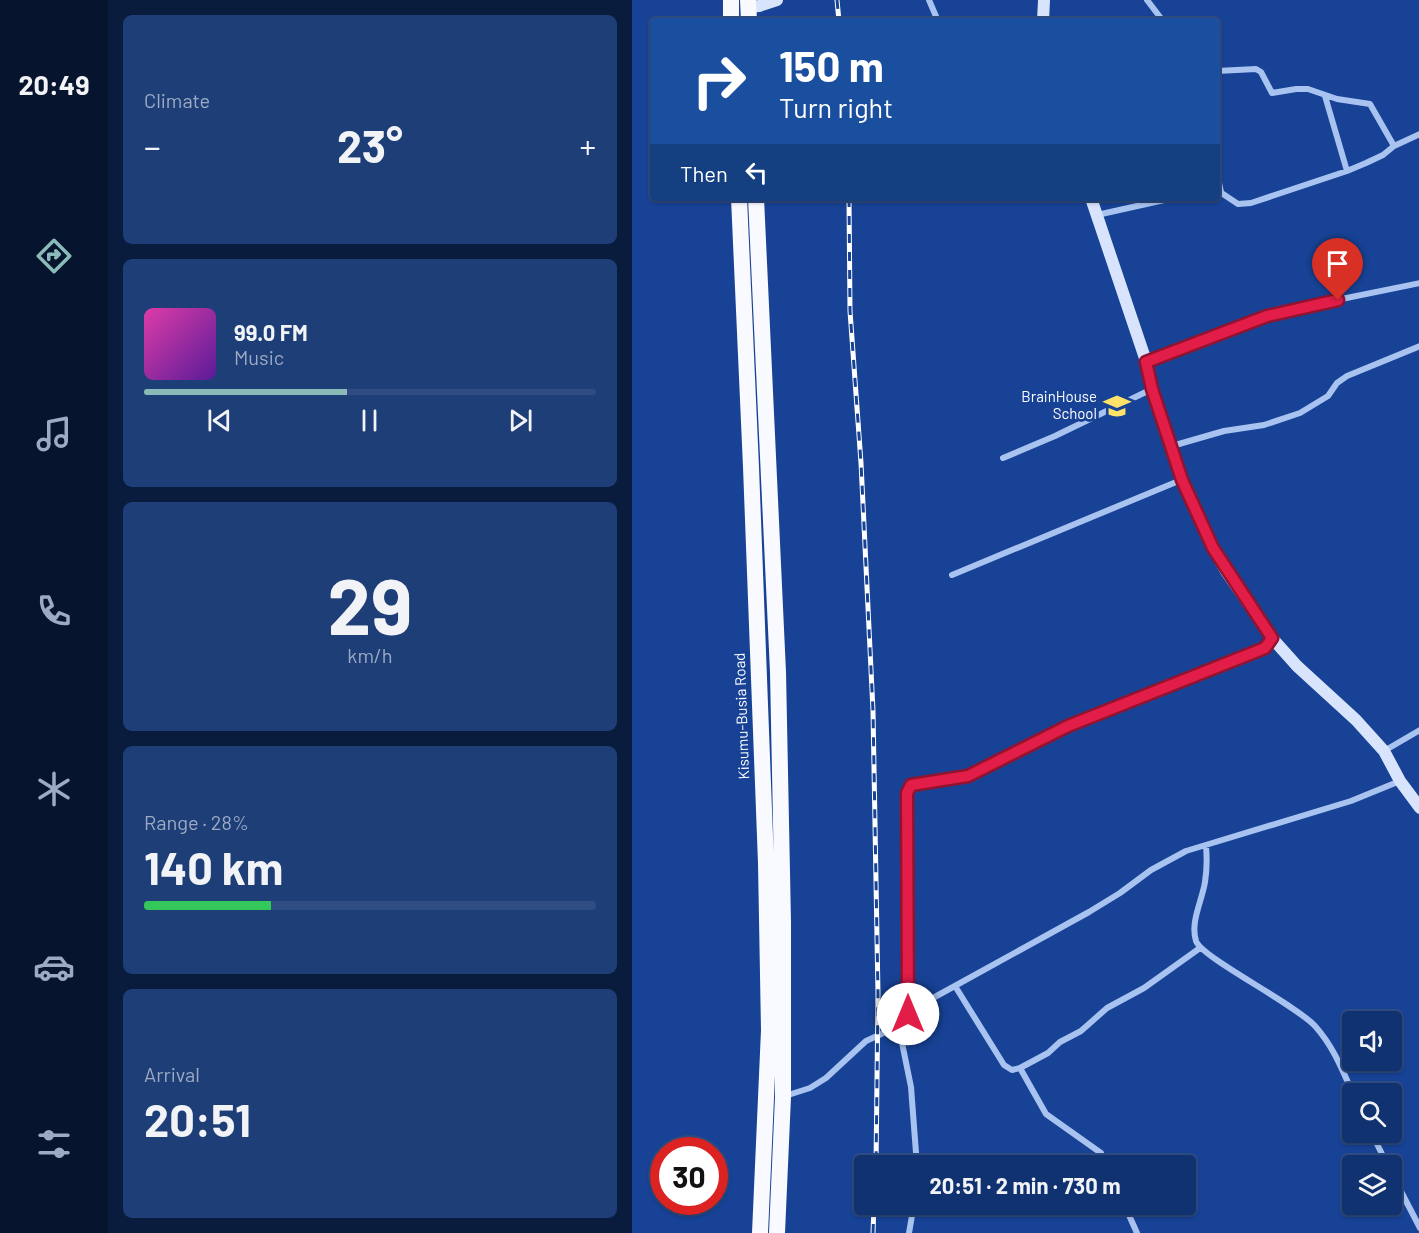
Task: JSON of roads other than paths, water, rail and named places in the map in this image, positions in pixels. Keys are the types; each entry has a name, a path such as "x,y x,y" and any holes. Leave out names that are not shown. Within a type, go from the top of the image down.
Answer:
{"highway":[{"path":"731,0 731,18"},
{"name":"Kisumu-Busia Road","path":"739,201 752,479 769,1018 760,1233"},
{"path":"756,201 778,672 783,922 783,1097 777,1233"}],"main road":[{"path":"748,9 777,0"},
{"path":"1043,18 1044,0"},
{"path":"1092,201 1146,362 1152,389 1182,480 1213,548 1272,638 1297,666 1356,720 1384,751 1400,781 1420,808"}],"street":[{"path":"929,0 937,18"},
{"path":"1147,0 1161,18"},
{"path":"1220,71 1256,69 1261,72 1272,93 1308,89 1325,96 1370,104 1394,146"},
{"path":"1325,96 1347,171"},
{"path":"1220,192 1238,204 1251,203 1347,171 1383,155 1394,146 1420,134"},
{"path":"1096,215 1159,201"},
{"path":"1146,362 1267,316 1420,283"},
{"path":"1172,446 1224,431 1264,425 1300,413 1328,396 1337,383 1347,376 1420,346"},
{"path":"1003,458 1055,436 1152,389"},
{"path":"952,576 1182,480"},
{"path":"908,1014 907,793 911,785 968,776 1068,726 1265,648 1272,638"},
{"path":"1384,751 1420,730"},
{"path":"783,1097 810,1088 826,1078 866,1041 890,1030 908,1014 1089,912 1151,870 1186,851 1351,801 1400,781"},
{"path":"1206,846 1208,861 1195,934 1200,948 1274,994 1314,1024 1334,1050 1348,1083"},
{"path":"955,986 1004,1065 1012,1070 1020,1068 1081,1031 1108,1008 1144,988 1200,948"},
{"path":"898,1023 911,1087 916,1155"},
{"path":"1020,1068 1046,1114 1102,1155"},
{"path":"1402,1193 1420,1228"},
{"path":"910,1233 912,1215"},
{"path":"1129,1215 1137,1233"}],"railway":[{"path":"837,0 839,18"},
{"path":"849,201 850,311 861,463 873,711 878,994 876,1155"},
{"path":"873,1233 874,1215"}],"place":[{"name":"BrainHouse School","path":"1117,406"}]}
